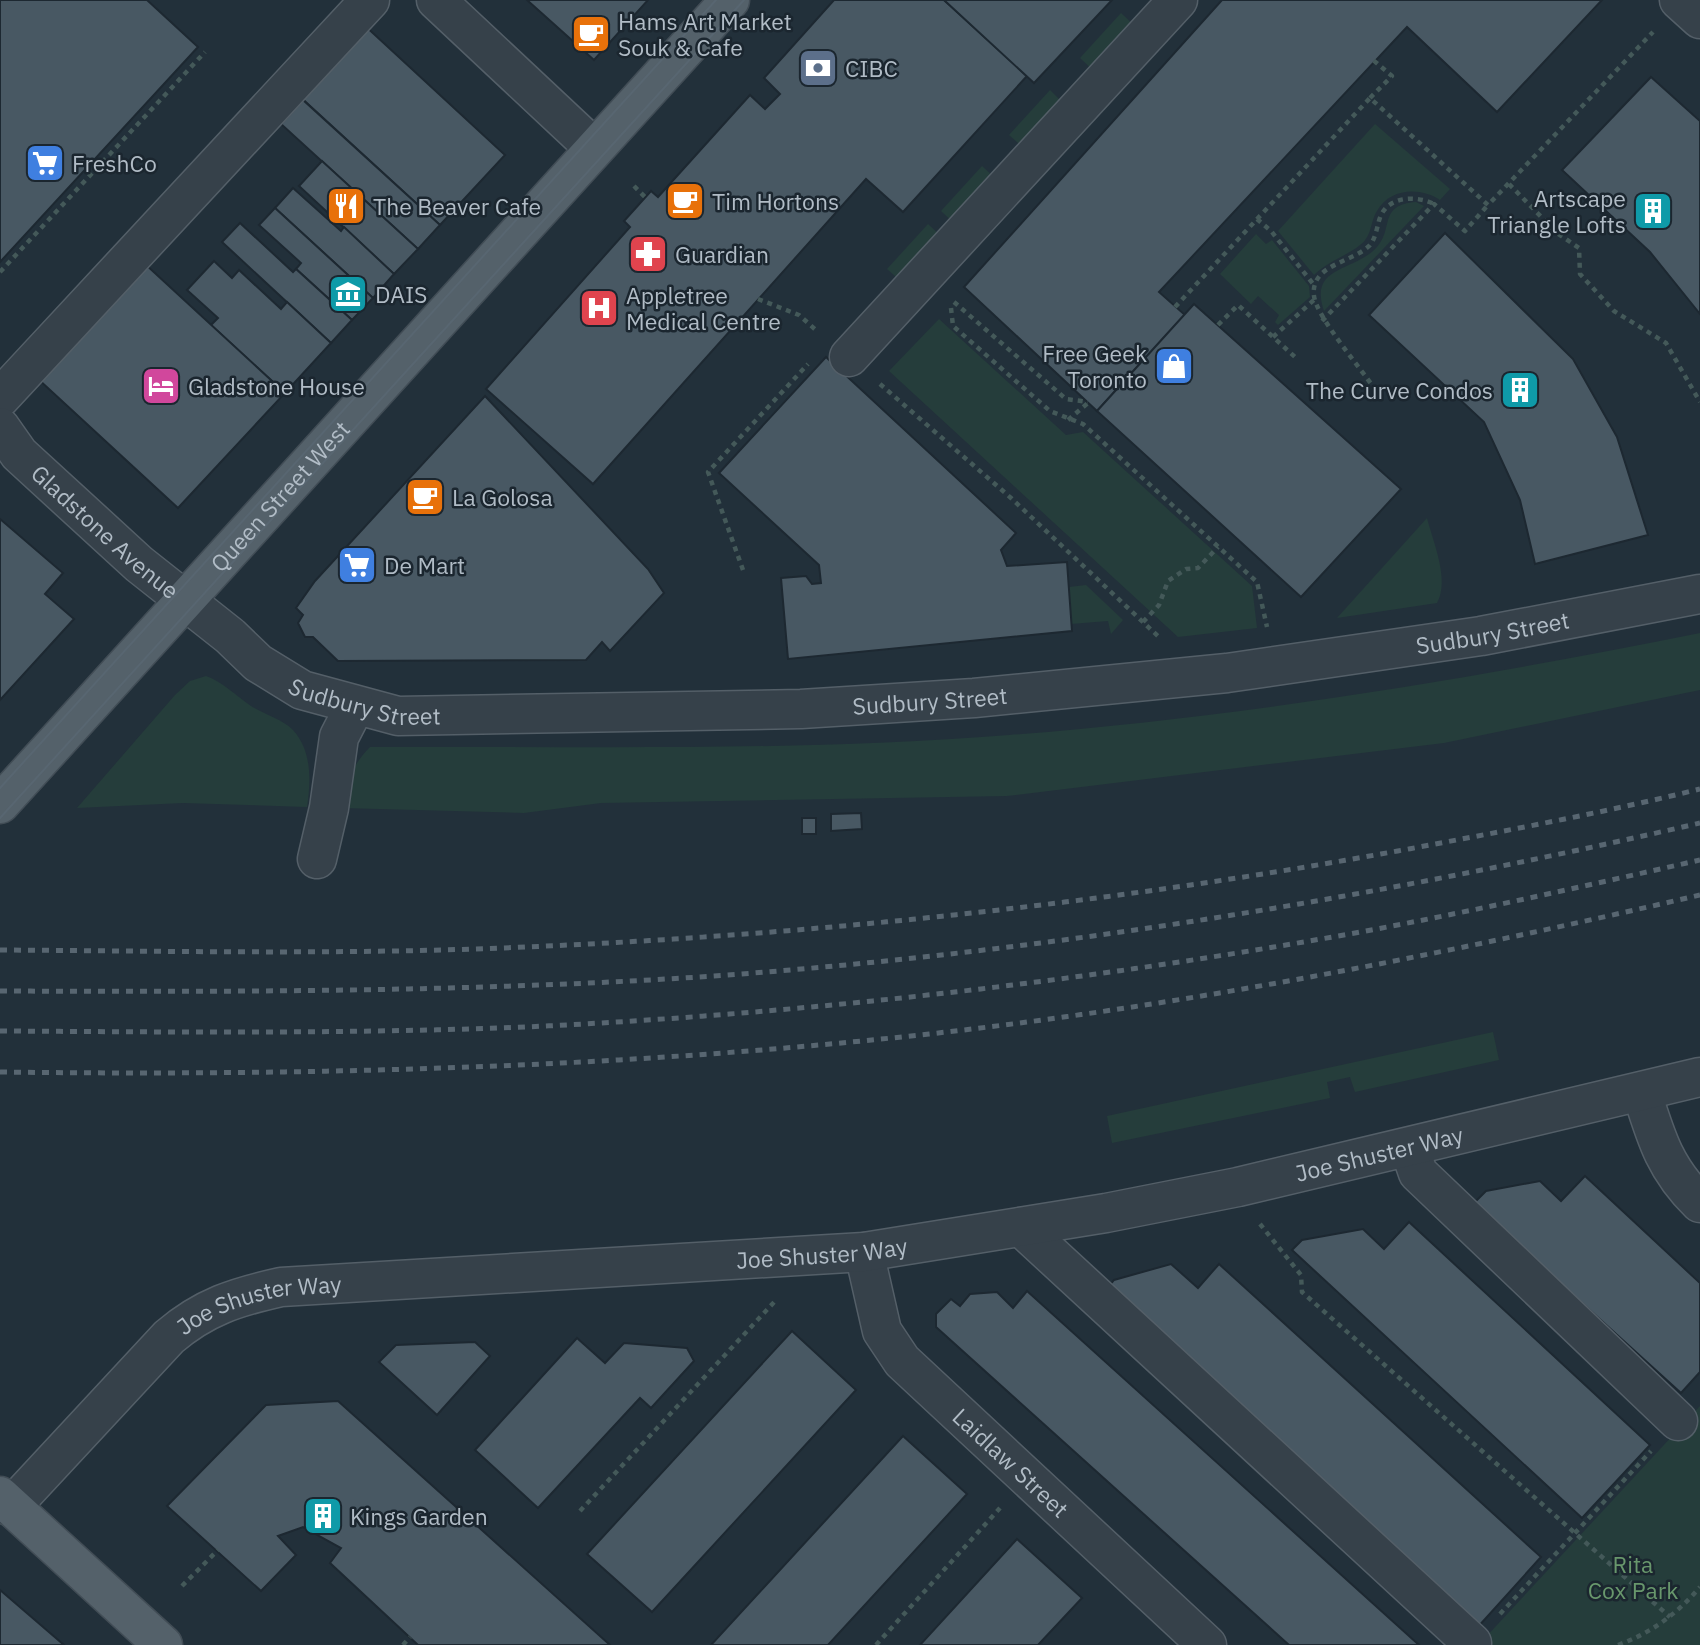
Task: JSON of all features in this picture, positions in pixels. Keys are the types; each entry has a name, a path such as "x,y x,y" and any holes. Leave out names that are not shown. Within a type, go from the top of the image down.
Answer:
{"main road":[{"name":"Queen Street West","path":"0,804 730,0"},
{"path":"6,1501 163,1645"}],"street":[{"path":"0,398 370,0"},
{"path":"436,0 594,148"},
{"path":"839,350 1178,0"},
{"path":"1679,0 1700,19"},
{"name":"Gladstone Avenue","path":"0,427 19,454 185,603"},
{"name":"Sudbury Street","path":"185,603 230,636 258,663 291,683 355,706 398,716 520,716 800,709 974,698 1227,673 1481,636 1700,594"},
{"path":"317,859 329,808 339,737 355,706"},
{"name":"Joe Shuster Way","path":"6,1501 193,1316 244,1295 281,1287 864,1252 1021,1227 1238,1187 1643,1094 1700,1077"},
{"path":"1643,1094 1662,1155 1685,1188 1700,1202"},
{"path":"1409,1147 1418,1173 1678,1421"},
{"path":"1021,1227 1472,1643"},
{"name":"Laidlaw Street","path":"864,1252 882,1331 902,1360 1207,1645"}],"path":[{"path":"1314,285 1323,272 1371,244 1383,211 1406,198 1422,198 1434,204 1465,231 1653,31"},
{"path":"0,272 205,52"},
{"path":"1175,307 1392,76 1373,60"},
{"path":"181,65 188,71"},
{"path":"1370,98 1488,205"},
{"path":"1509,184 1557,233 1579,248 1580,274 1614,311 1666,343 1700,402"},
{"path":"634,186 646,198"},
{"path":"1322,321 1434,204"},
{"path":"1257,219 1271,231 1314,285 1322,321 1336,332 1376,391"},
{"path":"1067,421 1088,402 1066,399 1022,364 949,298 953,326 1050,411 1067,421 1083,424 1257,582 1268,635"},
{"path":"758,299 799,315 1012,498 1169,647"},
{"path":"1273,337 1315,299"},
{"path":"1219,325 1238,305 1295,357"},
{"path":"743,570 708,472 839,350"},
{"path":"1143,622 1160,605 1168,581 1186,569 1198,568 1218,547"},
{"path":"1255,1219 1301,1275 1302,1292 1670,1617"},
{"path":"580,1511 779,1296"},
{"path":"1472,1643 1576,1536 1678,1421"},
{"path":"876,1645 1007,1500"},
{"path":"182,1586 218,1550"},
{"path":"1618,1645 1645,1634 1670,1617 1700,1587"},
{"path":"403,1645 410,1637"}],"green space":[{"path":"1121,13 1136,27 1095,72 1080,58"},
{"path":"1050,90 1065,105 1025,149 1009,135"},
{"path":"1375,124 1450,189 1440,200 1415,192 1397,194 1390,198 1377,211 1364,242 1314,275 1278,231"},
{"path":"982,166 997,180 956,225 941,211"},
{"path":"1416,202 1424,206 1324,311 1322,285 1328,277 1368,255 1382,240 1391,213 1404,204"},
{"path":"928,224 943,238 903,283 887,269"},
{"path":"1256,234 1266,244 1272,240 1309,286 1310,297 1278,325 1275,322 1279,315 1258,296 1251,304 1220,274"},
{"path":"939,319 1066,435 1083,432 1252,586 1257,628 1178,637 889,371"},
{"path":"1427,518 1441,572 1441,594 1437,603 1337,618"},
{"path":"1086,585 1123,620 1111,634 1108,621 1071,624 1069,587"},
{"path":"1700,633 1700,690 1444,743 1007,796 601,803 524,813 342,808 351,775 370,747 769,746 1009,735 1270,707 1442,681"},
{"path":"206,676 293,730 304,747 309,767 307,807 183,803 77,808 175,695 190,681"},
{"path":"1493,1032 1499,1060 1355,1092 1350,1077 1327,1082 1330,1098 1112,1143 1107,1116"},
{"name":"Rita Cox Park","path":"1700,1406 1700,1645 1479,1645 1484,1639"}],"building":[{"name":"FreshCo","path":"0,0 147,0 198,47 0,262"},
{"path":"527,0 648,0 594,60"},
{"path":"834,0 944,0 1027,76 903,212 866,179 593,484 486,389 630,227 624,221 651,191 658,197 750,95 765,109 780,94 764,78"},
{"path":"944,0 1112,0 1034,83"},
{"path":"1222,0 1602,0 1497,112 1407,27 1159,292 1185,315 1097,411 964,287"},
{"path":"362,23 505,155 440,225 297,94"},
{"name":"Artscape Triangle Lofts","path":"1651,77 1700,121 1700,314 1650,252 1562,170"},
{"path":"303,100 440,225 418,249 281,124"},
{"name":"The Beaver Cafe","path":"322,161 418,249 394,274 299,186"},
{"path":"293,188 341,231 344,227 394,274 373,298 275,208"},
{"path":"275,208 373,298 352,320 296,269 301,263 259,225"},
{"path":"240,223 293,272 296,269 352,320 331,343 222,242"},
{"name":"The Curve Condos","path":"1445,233 1573,359 1617,437 1648,535 1535,564 1520,500 1484,422 1369,315"},
{"path":"214,261 232,278 239,270 281,309 287,302 331,343 285,393 211,325 218,318 187,290"},
{"name":"Gladstone House","path":"144,263 285,393 178,508 37,378"},
{"path":"1194,304 1401,489 1301,597 1097,411"},
{"path":"826,357 1016,533 1001,550 1007,566 1067,562 1072,631 788,659 781,578 806,576 812,584 821,583 819,565 719,473"},
{"path":"485,396 648,569 664,593 610,651 602,642 586,660 338,661 313,637 305,637 298,623 303,615 296,608 315,581"},
{"path":"0,519 63,573 45,594 74,619 0,700"},
{"path":"861,813 862,829 831,831 831,814"},
{"path":"802,818 816,818 816,834 802,834"},
{"path":"1585,1176 1700,1283 1700,1372 1681,1393 1473,1204 1486,1191 1540,1181 1561,1201"},
{"path":"1409,1222 1650,1445 1582,1518 1292,1250 1302,1240 1363,1229 1384,1249"},
{"path":"1171,1264 1198,1288 1219,1264 1541,1557 1477,1628 1106,1290 1114,1280"},
{"path":"1027,1291 1419,1645 1289,1645 936,1327 936,1314 951,1299 960,1306 970,1294 997,1292 1013,1308"},
{"path":"792,1331 856,1390 652,1612 587,1554"},
{"path":"577,1338 605,1363 624,1343 687,1348 694,1361 651,1408 640,1398 538,1508 475,1450"},
{"path":"475,1342 490,1356 437,1415 379,1362 396,1345"},
{"name":"Kings Garden","path":"338,1401 610,1645 418,1645 330,1563 341,1548 303,1527 278,1536 296,1555 261,1591 167,1506 266,1405"},
{"path":"903,1436 967,1494 828,1645 711,1645"},
{"path":"1017,1539 1082,1598 1038,1645 920,1645"},
{"path":"0,1590 64,1645 0,1645"}],"tram line":[{"path":"0,788 716,0"},
{"path":"0,818 744,0"}],"railway":[{"path":"0,950 394,951 639,941 866,924 1093,898 1318,865 1532,826 1700,789"},
{"path":"0,991 446,988 625,981 839,966 963,953 1210,919 1456,875 1700,823"},
{"path":"0,1031 394,1031 525,1027 733,1014 838,1004 1045,981 1252,951 1441,916 1700,860"},
{"path":"0,1072 232,1073 465,1067 697,1055 929,1034 1123,1008 1317,976 1509,938 1700,895"}],"place":[{"name":"Hams Art Market Souk & Cafe","path":"591,34"},
{"name":"CIBC","path":"818,68"},
{"name":"FreshCo","path":"45,163"},
{"name":"Tim Hortons","path":"685,201"},
{"name":"The Beaver Cafe","path":"346,206"},
{"name":"Artscape Triangle Lofts","path":"1653,211"},
{"name":"Guardian","path":"648,254"},
{"name":"DAIS","path":"348,294"},
{"name":"Appletree Medical Centre","path":"599,308"},
{"name":"Free Geek Toronto","path":"1174,366"},
{"name":"Gladstone House","path":"161,386"},
{"name":"The Curve Condos","path":"1520,390"},
{"name":"La Golosa","path":"425,497"},
{"name":"De Mart","path":"357,565"},
{"name":"Kings Garden","path":"323,1516"}]}
